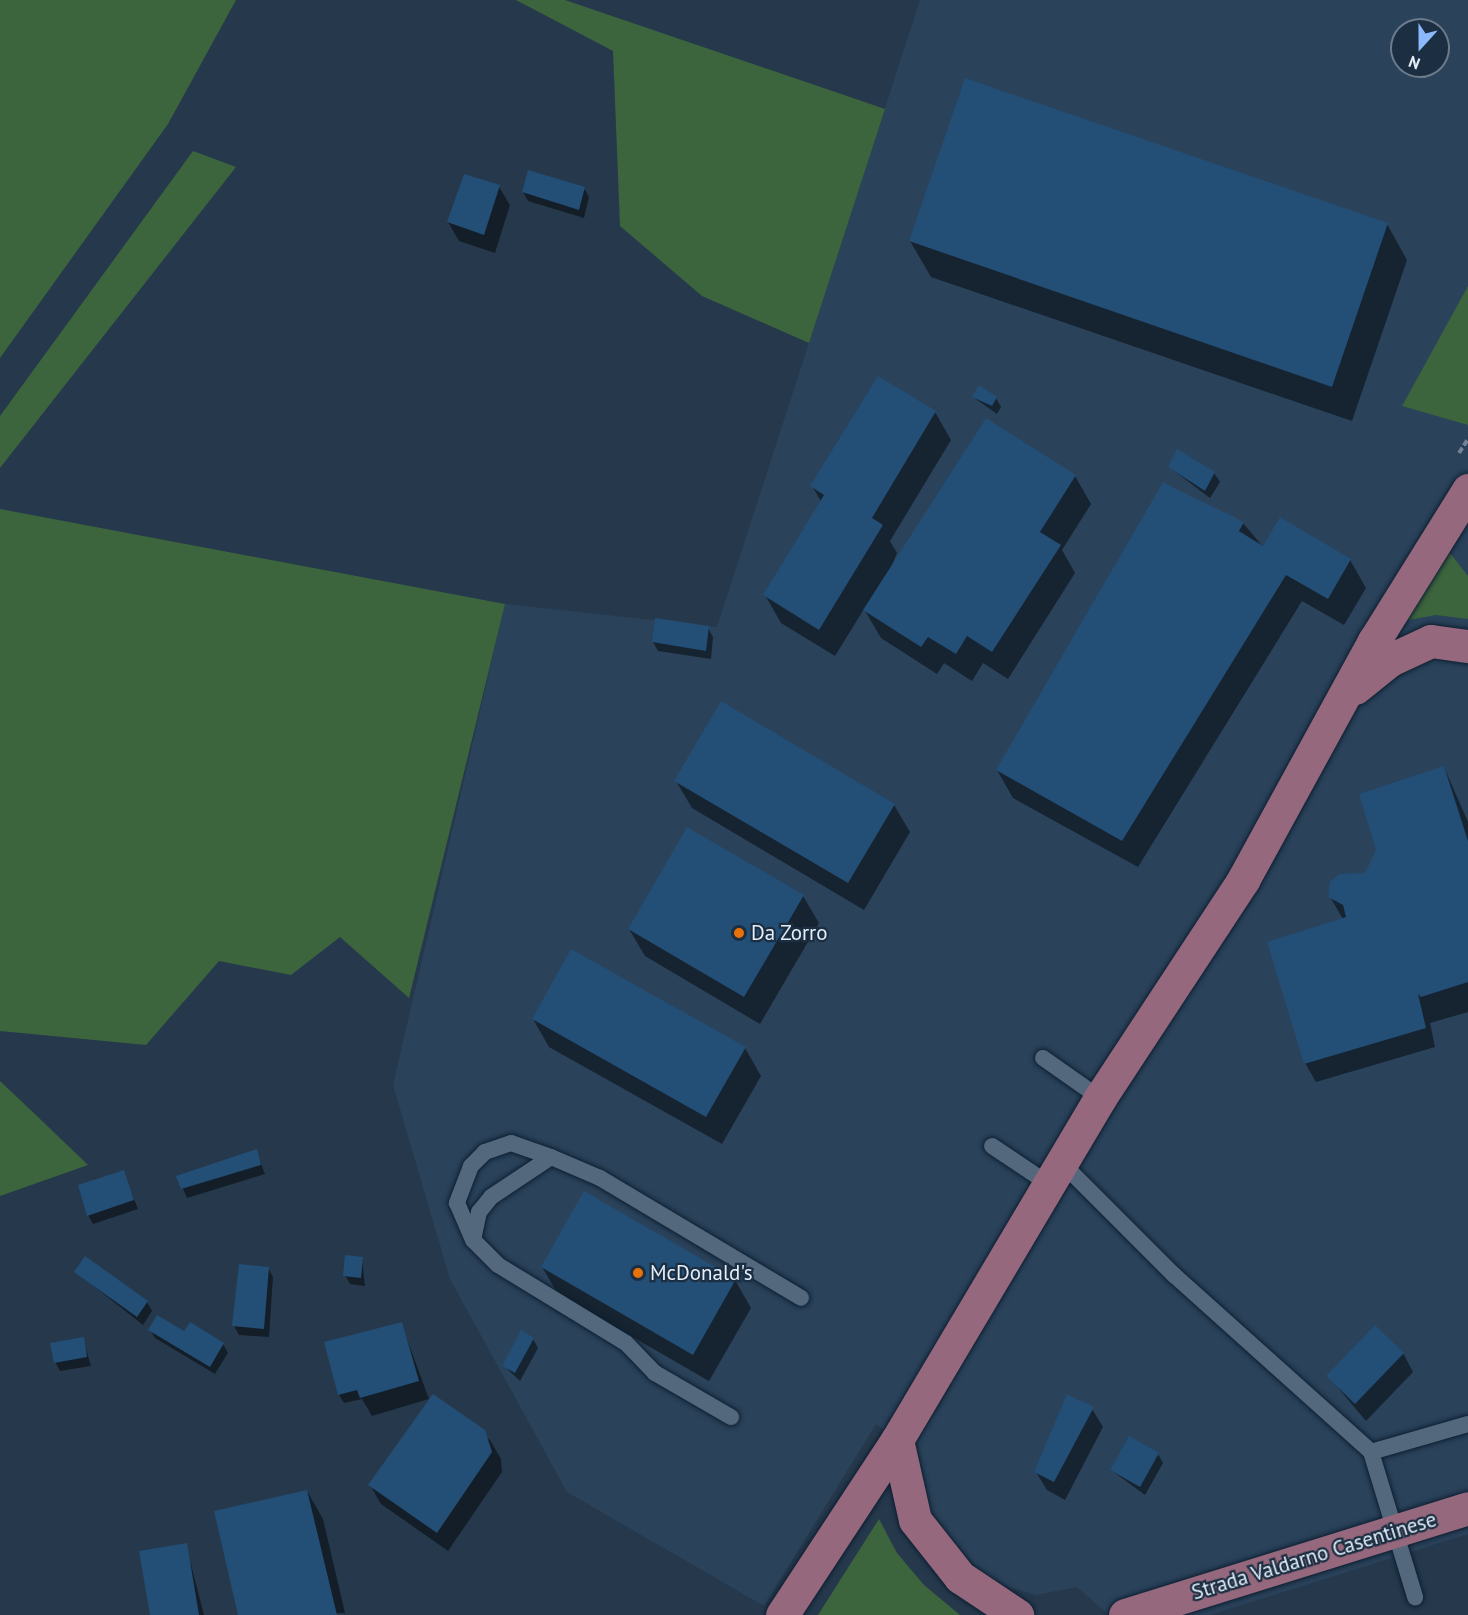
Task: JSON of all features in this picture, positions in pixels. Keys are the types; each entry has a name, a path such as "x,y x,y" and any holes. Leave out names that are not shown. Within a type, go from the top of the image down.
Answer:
{"main road":[{"path":"782,1615 897,1440 1100,1098 1243,880 1347,694 1468,490"},
{"path":"1347,694 1390,660 1431,641 1468,646"},
{"path":"897,1440 915,1520 960,1577 1017,1615"},
{"name":"Strada Valdarno Casentinese","path":"1125,1615 1468,1508"}],"lane":[{"path":"1043,1058 1100,1098"},
{"path":"731,1417 655,1373 626,1343 498,1265 473,1240 457,1203 471,1166 485,1152 511,1143 551,1157 600,1178 801,1298"},
{"path":"992,1146 1055,1173 1174,1275 1371,1452 1415,1597"},
{"path":"473,1240 479,1212 491,1197 551,1157"},
{"path":"1371,1452 1468,1424"}],"shaded area":[{"path":"920,0 1468,0 1468,1534 1210,1615 1109,1615 1077,1587 1036,1595 989,1581 925,1511 919,1459 876,1424 764,1606 567,1492 450,1279 393,1085 505,604 717,627"}],"green space":[{"path":"0,0 236,0 168,124 0,358"},
{"path":"516,0 565,0 885,109 809,343 702,296 620,226 613,51"},
{"path":"193,151 236,167 0,468 0,416"},
{"path":"1468,286 1468,425 1402,406"},
{"path":"0,509 505,604 409,998 340,937 291,975 219,961 146,1045 0,1031"},
{"path":"1450,553 1468,576 1468,619 1436,615 1403,621 1442,555"},
{"path":"0,1081 38,1117 88,1165 0,1196"},
{"path":"879,1519 897,1553 924,1585 960,1615 818,1615"}],"building":[{"path":"965,78 1388,223 1332,387 909,241"},
{"path":"528,170 585,187 579,210 522,192"},
{"path":"464,174 500,185 484,235 447,222"},
{"path":"878,376 936,411 872,518 883,525 819,630 763,595 824,495 810,486"},
{"path":"979,385 997,397 992,406 972,397"},
{"path":"986,418 1076,475 1040,532 1061,545 992,652 967,636 956,654 928,637 921,647 863,610"},
{"path":"1177,449 1215,472 1205,491 1168,467"},
{"path":"1163,482 1244,522 1239,531 1263,546 1280,517 1351,559 1328,599 1286,575 1122,841 996,770"},
{"path":"655,618 709,626 706,651 652,642"},
{"path":"721,701 895,804 848,883 674,781"},
{"path":"1444,766 1468,841 1468,982 1421,997 1418,994 1426,1028 1304,1064 1267,942 1346,917 1343,905 1328,897 1330,882 1339,874 1365,873 1376,850 1359,794"},
{"path":"687,827 804,895 744,997 628,929"},
{"path":"571,949 746,1047 706,1117 532,1019"},
{"path":"257,1149 261,1165 181,1189 176,1176"},
{"path":"124,1170 134,1200 87,1216 78,1185"},
{"name":"McDonald's","path":"584,1191 736,1279 693,1355 541,1267"},
{"path":"345,1255 363,1257 361,1278 343,1276"},
{"path":"85,1256 148,1301 137,1317 74,1272"},
{"path":"239,1264 269,1267 264,1329 232,1326"},
{"path":"157,1315 184,1331 190,1322 224,1343 210,1367 148,1330"},
{"path":"402,1322 419,1381 360,1398 357,1390 338,1395 324,1342"},
{"path":"1375,1325 1404,1353 1355,1404 1326,1376"},
{"path":"521,1330 534,1338 515,1373 502,1366"},
{"path":"84,1337 87,1357 54,1363 50,1343"},
{"path":"433,1394 485,1430 492,1452 437,1533 368,1485"},
{"path":"1067,1394 1094,1407 1054,1482 1034,1472"},
{"path":"1129,1436 1159,1453 1140,1487 1110,1470"},
{"path":"307,1490 337,1615 238,1615 214,1511"},
{"path":"187,1543 199,1615 150,1615 139,1551"}],"place":[{"name":"Da Zorro","path":"739,933"},
{"name":"McDonald's","path":"638,1273"}]}
